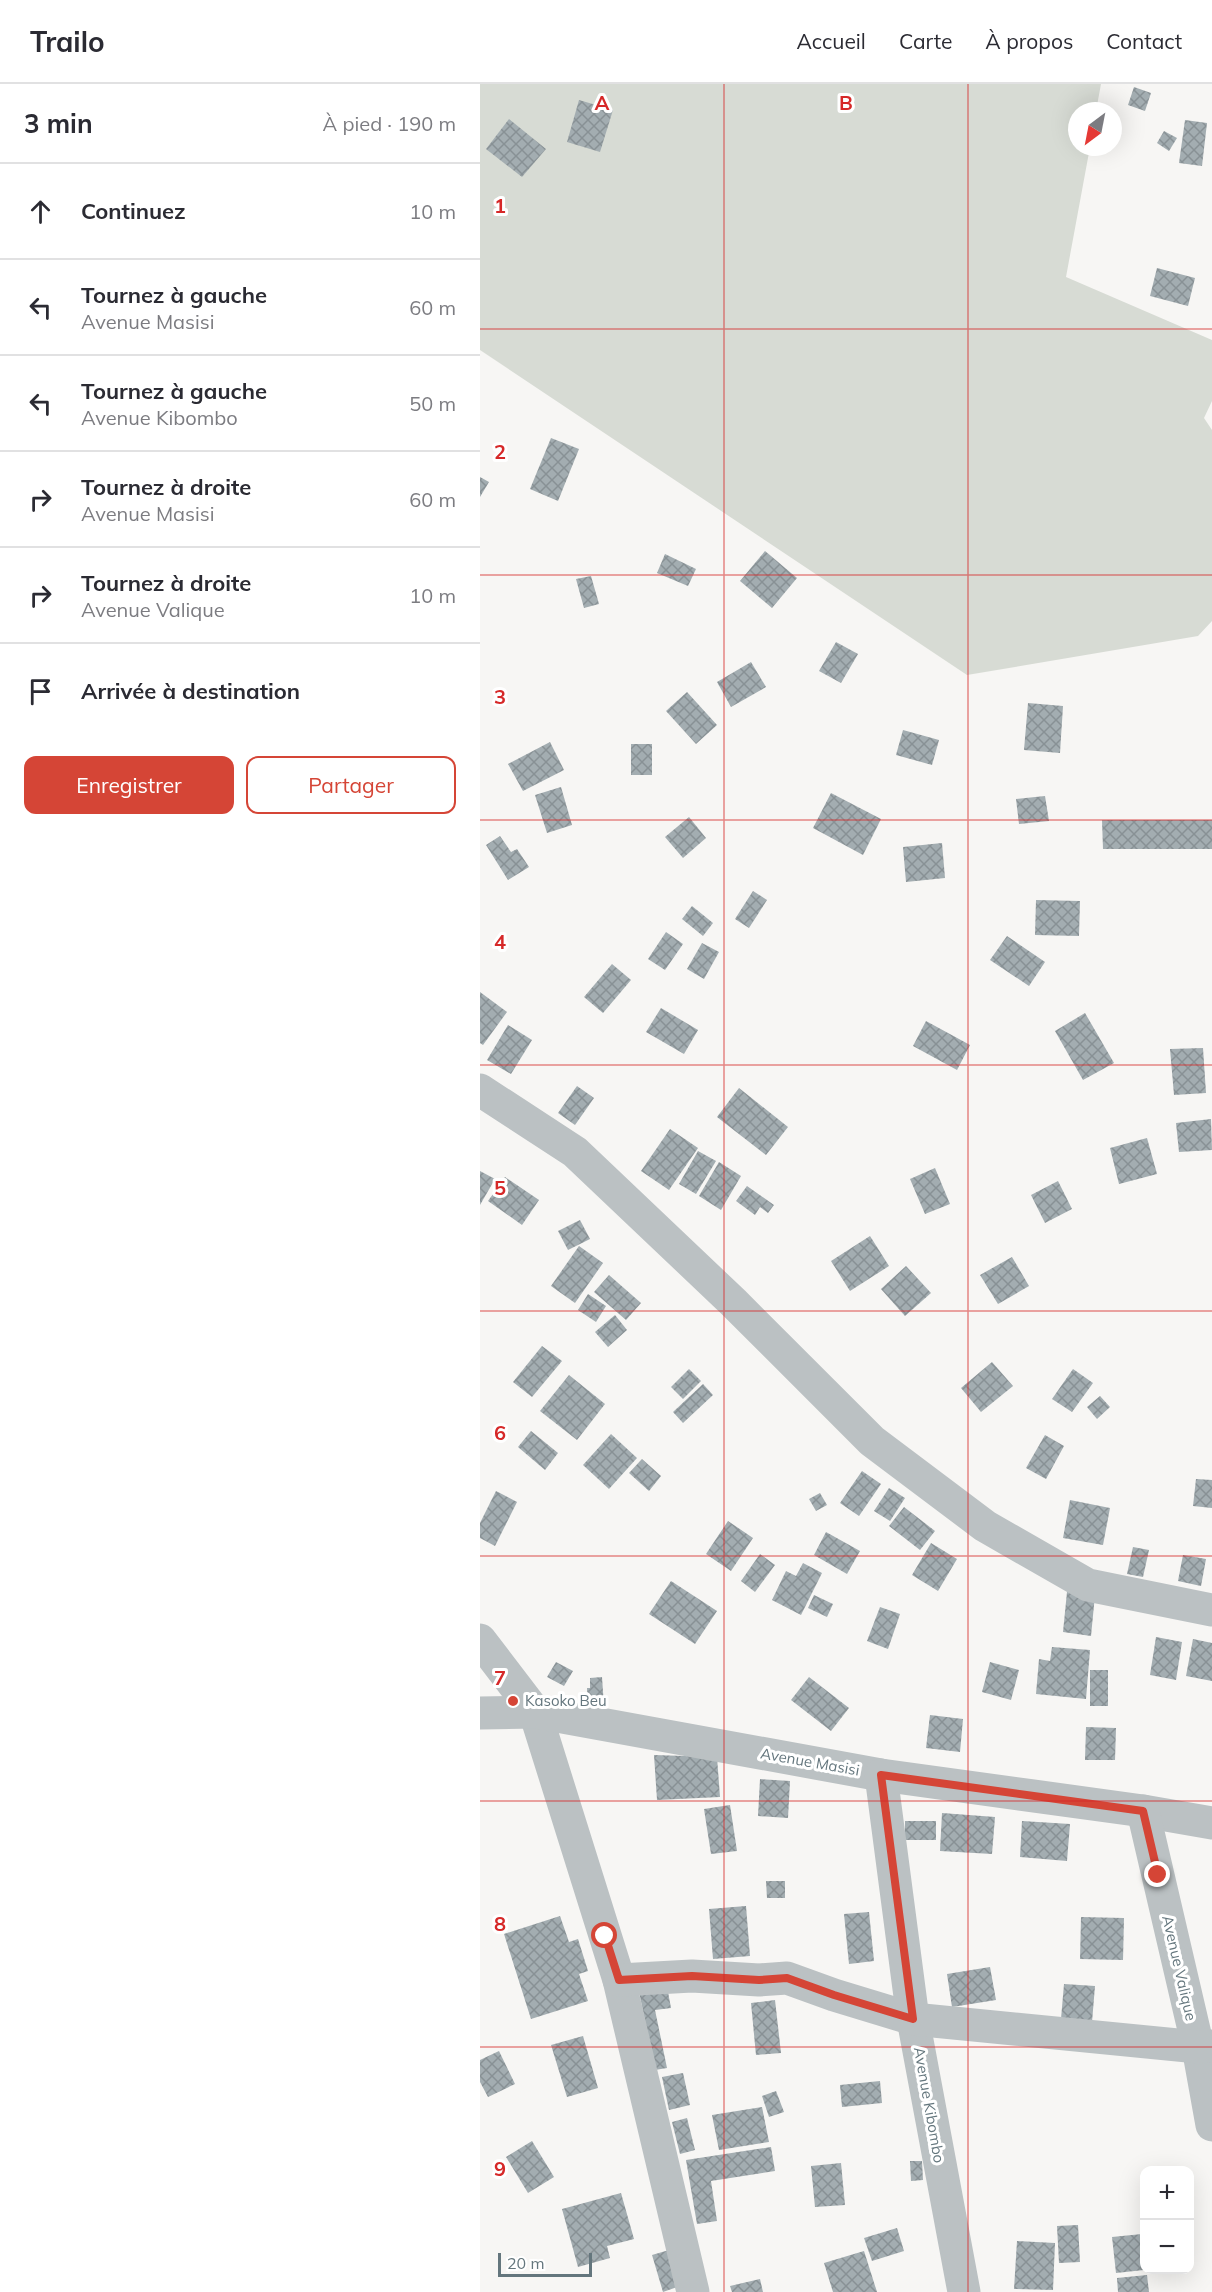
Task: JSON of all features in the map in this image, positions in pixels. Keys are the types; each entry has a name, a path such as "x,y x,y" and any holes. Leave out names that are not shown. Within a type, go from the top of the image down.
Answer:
{"street":[{"path":"480,1090 575,1152 733,1302 872,1441 985,1526 1088,1585 1212,1610"},
{"path":"480,1640 535,1712 619,1980 693,2292"},
{"name":"Avenue Masisi","path":"480,1713 535,1712 881,1775 1143,1811 1212,1823"},
{"name":"Avenue Kibombo","path":"881,1775 913,2019 964,2292"},
{"name":"Avenue Valique","path":"1143,1811 1205,2047 1212,2125"},
{"path":"619,1980 692,1976 759,1980 787,1978 913,2019 1205,2047"}],"shaded area":[{"path":"480,84 1101,84 1098,102 1068,102 1068,156 1088,156 1066,277 1212,340 1212,401 1204,418 1212,430 1212,621 1198,636 967,675 480,350"}],"building":[{"path":"1134,87 1151,93 1145,111 1128,105"},
{"path":"579,100 613,110 600,152 567,142"},
{"path":"509,119 546,149 522,177 486,149"},
{"path":"1185,120 1207,123 1202,166 1179,163"},
{"path":"1164,131 1177,138 1169,151 1157,143"},
{"path":"1157,268 1195,278 1188,306 1150,296"},
{"path":"551,438 579,449 558,501 530,489"},
{"path":"480,477 489,482 480,497"},
{"path":"765,551 797,578 772,608 740,581"},
{"path":"665,554 696,569 688,586 657,573"},
{"path":"591,576 599,604 584,608 576,579"},
{"path":"836,642 858,654 841,683 819,671"},
{"path":"751,662 766,687 731,707 717,682"},
{"path":"687,692 717,725 696,744 666,711"},
{"path":"1028,703 1063,706 1060,753 1024,750"},
{"path":"903,730 939,740 932,765 896,755"},
{"path":"550,742 564,770 523,791 508,764"},
{"path":"631,744 652,744 652,775 631,775"},
{"path":"561,787 572,825 547,833 535,795"},
{"path":"831,793 881,819 863,855 813,828"},
{"path":"1045,796 1049,821 1019,824 1016,799"},
{"path":"689,817 706,838 683,858 665,837"},
{"path":"1102,820 1212,820 1212,849 1103,849"},
{"path":"500,836 511,852 517,849 529,867 508,880 486,845"},
{"path":"942,843 945,878 906,882 903,847"},
{"path":"753,891 767,900 749,928 735,919"},
{"path":"1036,900 1080,901 1079,936 1035,935"},
{"path":"692,906 713,923 703,936 682,919"},
{"path":"666,932 683,944 665,970 648,959"},
{"path":"1007,936 1045,962 1029,986 990,960"},
{"path":"702,943 719,952 704,979 687,969"},
{"path":"612,964 631,980 603,1013 584,997"},
{"path":"480,992 507,1012 483,1045 480,1043"},
{"path":"661,1008 698,1030 684,1054 646,1032"},
{"path":"1085,1013 1114,1063 1083,1080 1055,1031"},
{"path":"926,1021 970,1045 957,1070 913,1046"},
{"path":"508,1025 532,1040 511,1074 487,1060"},
{"path":"1203,1048 1206,1093 1174,1095 1170,1049"},
{"path":"577,1086 594,1098 575,1125 558,1113"},
{"path":"739,1088 788,1127 766,1155 717,1117"},
{"path":"1211,1119 1212,1150 1179,1152 1176,1123"},
{"path":"670,1129 698,1148 669,1190 641,1171"},
{"path":"1147,1138 1157,1174 1119,1184 1110,1148"},
{"path":"698,1151 716,1161 696,1194 679,1184"},
{"path":"719,1162 741,1176 721,1210 699,1196"},
{"path":"935,1168 950,1204 925,1214 910,1179"},
{"path":"480,1171 495,1179 480,1205"},
{"path":"505,1177 539,1200 522,1225 488,1201"},
{"path":"1058,1181 1072,1209 1045,1223 1031,1195"},
{"path":"747,1186 774,1205 768,1213 760,1207 755,1215 736,1201"},
{"path":"580,1220 590,1239 568,1250 558,1231"},
{"path":"870,1236 889,1266 850,1291 831,1261"},
{"path":"579,1246 603,1263 575,1303 551,1286"},
{"path":"1012,1257 1029,1286 998,1304 980,1275"},
{"path":"906,1266 931,1293 905,1316 881,1289"},
{"path":"609,1275 641,1303 626,1320 594,1292"},
{"path":"588,1294 606,1306 596,1322 578,1310"},
{"path":"615,1315 627,1330 608,1347 595,1332"},
{"path":"542,1346 562,1361 532,1397 513,1382"},
{"path":"992,1362 1013,1386 981,1412 961,1388"},
{"path":"689,1369 701,1381 683,1399 671,1387"},
{"path":"1073,1369 1093,1383 1072,1412 1052,1399"},
{"path":"569,1375 605,1404 577,1440 540,1411"},
{"path":"703,1384 713,1395 683,1423 673,1412"},
{"path":"1100,1396 1110,1407 1097,1419 1087,1407"},
{"path":"531,1431 558,1453 545,1470 518,1447"},
{"path":"611,1434 637,1458 609,1489 583,1465"},
{"path":"1045,1435 1064,1446 1046,1479 1026,1468"},
{"path":"642,1459 661,1476 649,1491 629,1473"},
{"path":"862,1471 881,1484 859,1516 840,1503"},
{"path":"1196,1479 1212,1480 1212,1508 1193,1506"},
{"path":"889,1488 905,1498 890,1521 874,1511"},
{"path":"496,1491 517,1502 495,1546 480,1538 480,1523"},
{"path":"820,1493 827,1505 816,1511 809,1499"},
{"path":"1070,1500 1110,1508 1103,1545 1063,1538"},
{"path":"904,1507 935,1531 920,1550 889,1526"},
{"path":"728,1521 753,1538 731,1571 706,1554"},
{"path":"826,1532 860,1551 847,1574 814,1555"},
{"path":"931,1543 957,1559 938,1591 912,1575"},
{"path":"1133,1547 1149,1550 1143,1577 1127,1574"},
{"path":"760,1554 775,1565 755,1592 741,1581"},
{"path":"1183,1555 1206,1559 1201,1586 1178,1581"},
{"path":"803,1563 822,1573 801,1615 772,1600 786,1571 796,1576"},
{"path":"671,1581 717,1611 695,1644 649,1614"},
{"path":"1067,1592 1095,1595 1091,1636 1063,1632"},
{"path":"814,1595 833,1604 827,1617 808,1608"},
{"path":"880,1607 900,1614 888,1649 867,1641"},
{"path":"1156,1637 1182,1642 1176,1680 1150,1675"},
{"path":"1193,1639 1212,1643 1212,1681 1186,1676"},
{"path":"1052,1647 1090,1650 1086,1699 1036,1694 1039,1659 1050,1661"},
{"path":"556,1662 573,1671 564,1686 547,1677"},
{"path":"990,1662 1019,1670 1011,1700 982,1692"},
{"path":"1090,1670 1108,1670 1108,1706 1090,1706"},
{"path":"602,1677 604,1706 588,1706 587,1688 590,1688 590,1678"},
{"path":"809,1677 849,1708 831,1731 791,1700"},
{"path":"930,1715 963,1719 960,1752 926,1748"},
{"path":"1086,1727 1116,1728 1115,1760 1085,1760"},
{"path":"654,1755 717,1757 720,1797 657,1800"},
{"path":"760,1779 790,1781 788,1818 758,1816"},
{"path":"730,1805 737,1851 711,1854 704,1809"},
{"path":"942,1813 995,1817 992,1854 940,1851"},
{"path":"905,1821 936,1821 936,1840 905,1840"},
{"path":"1022,1821 1070,1824 1067,1861 1020,1857"},
{"path":"766,1881 785,1881 785,1898 767,1898"},
{"path":"746,1906 750,1956 713,1959 709,1909"},
{"path":"869,1912 874,1961 849,1964 844,1914"},
{"path":"560,1916 569,1942 578,1939 588,1971 579,1974 588,2001 531,2019 504,1934"},
{"path":"1081,1917 1124,1918 1123,1960 1080,1959"},
{"path":"990,1967 996,2000 952,2007 947,1974"},
{"path":"666,1981 671,2008 655,2010 667,2068 655,2070 638,1987"},
{"path":"1064,1984 1095,1986 1092,2022 1061,2019"},
{"path":"775,2000 781,2053 756,2055 751,2003"},
{"path":"583,2036 598,2088 567,2097 551,2045"},
{"path":"499,2051 515,2084 488,2097 480,2082 480,2060"},
{"path":"683,2073 690,2105 669,2110 662,2077"},
{"path":"880,2081 882,2103 842,2107 840,2085"},
{"path":"776,2091 784,2112 769,2117 762,2096"},
{"path":"762,2107 769,2142 719,2150 712,2115"},
{"path":"687,2118 695,2150 680,2154 672,2122"},
{"path":"532,2141 554,2177 528,2193 506,2157"},
{"path":"771,2147 775,2171 711,2181 717,2221 697,2224 686,2160"},
{"path":"910,2161 922,2161 923,2180 911,2181"},
{"path":"841,2163 845,2205 815,2207 811,2166"},
{"path":"621,2193 634,2239 607,2246 610,2258 578,2267 562,2209"},
{"path":"1078,2225 1080,2262 1059,2263 1057,2226"},
{"path":"897,2228 904,2251 872,2261 864,2238"},
{"path":"1140,2234 1140,2270 1116,2273 1112,2237"},
{"path":"1017,2241 1055,2243 1053,2290 1014,2289"},
{"path":"669,2250 680,2286 663,2292 652,2255"},
{"path":"864,2251 877,2292 833,2292 824,2263"},
{"path":"1147,2275 1149,2292 1118,2292 1117,2278"},
{"path":"760,2279 763,2292 732,2292 730,2286"}],"place":[{"name":"Kasoko Beu","path":"513,1701"}],"route":[{"path":"605,1936 619,1980 692,1976 759,1980 787,1978 913,2019 881,1775 1143,1811 1158,1875"}]}
